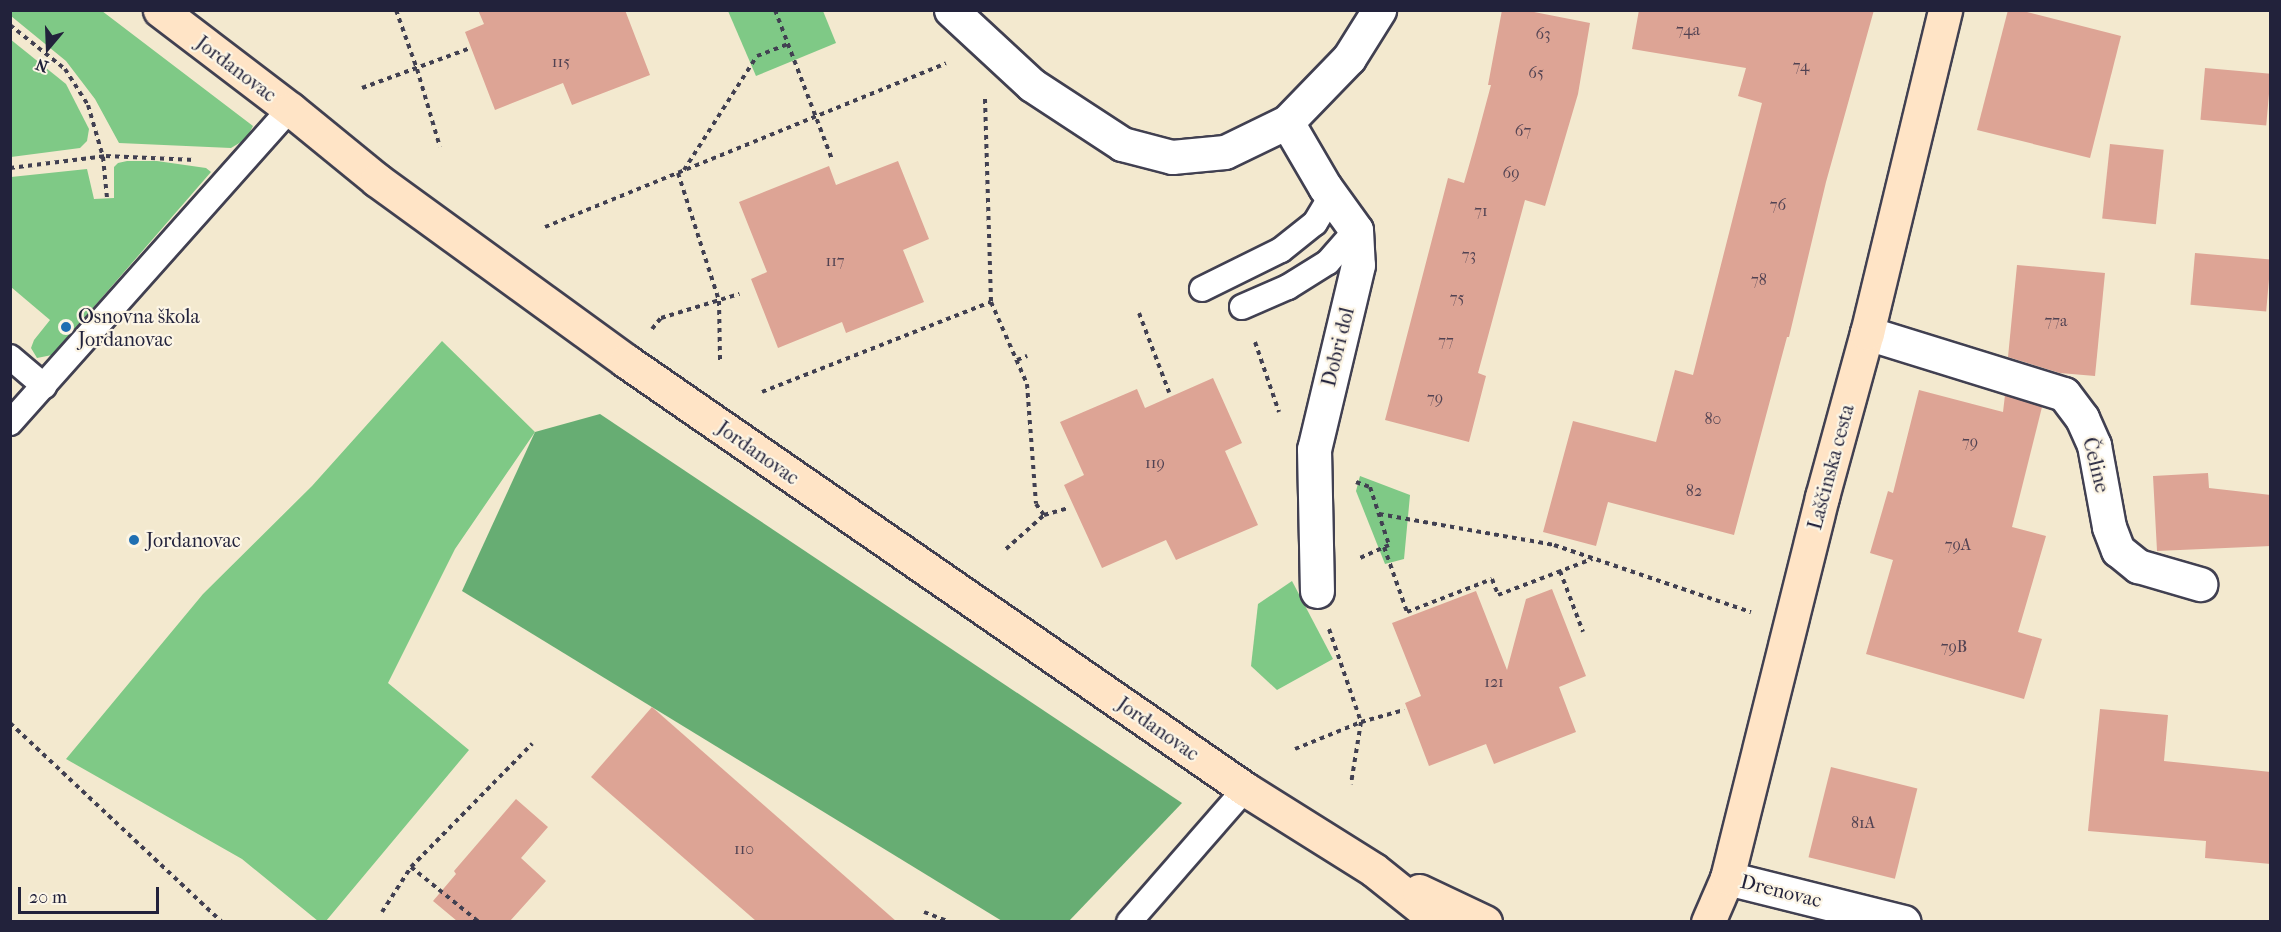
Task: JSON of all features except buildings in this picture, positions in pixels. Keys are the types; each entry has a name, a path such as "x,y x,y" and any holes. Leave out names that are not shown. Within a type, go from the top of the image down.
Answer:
{"main road":[{"name":"Jordanovac","path":"160,10 290,109 377,180 626,361 1245,789 1374,870 1439,921"},
{"name":"Laščinska cesta","path":"1708,921 1727,878 1822,497 1867,333 1946,10"},
{"name":"Jordanovac","path":"1374,870 1485,921"}],"street":[{"path":"951,10 1032,85 1122,144 1172,158 1225,152 1287,122 1349,58 1378,10"},
{"path":"1287,122 1356,230"},
{"name":"Dobri dol","path":"1317,591 1314,449 1358,265 1356,230"},
{"name":"Čeline","path":"1867,333 2064,394 2082,418 2094,445 2109,527 2118,550 2138,566 2200,584"},
{"name":"Drenovac","path":"1727,878 1904,921"}],"lane":[{"path":"10,423 290,109"},
{"path":"1202,289 1281,250 1315,223 1332,195"},
{"path":"1242,307 1288,287 1328,262 1356,230"},
{"path":"10,357 44,386"},
{"path":"1129,921 1245,789"}],"path":[{"path":"396,10 417,69 440,147"},
{"path":"775,10 832,159"},
{"path":"10,25 65,69 88,105 103,157 107,198"},
{"path":"684,170 757,56 788,44"},
{"path":"362,88 471,48"},
{"path":"545,227 958,58"},
{"path":"985,94 991,302 1027,384 1036,504 1044,515"},
{"path":"10,168 103,157 244,161"},
{"path":"678,173 719,301 720,361"},
{"path":"646,336 661,318 739,294"},
{"path":"762,392 991,302"},
{"path":"1242,307 1282,423"},
{"path":"1138,313 1169,392"},
{"path":"1017,360 1027,356"},
{"path":"1006,549 1044,515 1068,508"},
{"path":"1379,514 1554,545 1753,613"},
{"path":"1384,547 1407,612 1492,579 1498,595 1593,558"},
{"path":"1560,571 1583,632"},
{"path":"1317,591 1360,722 1352,784"},
{"path":"1295,749 1360,722 1404,710"},
{"path":"10,723 222,921"},
{"path":"382,912 411,867 532,744"},
{"path":"411,867 479,921"},
{"path":"924,912 950,921"}],"green space":[{"path":"10,11 102,11 253,126 246,139 231,148 119,143 95,99 66,61 11,16"},
{"path":"728,11 823,11 836,43 756,76"},
{"path":"10,39 66,84 89,129 87,141 80,148 11,157"},
{"path":"157,161 206,168 211,172 52,355 37,358 31,348 34,340 50,320 11,287 11,177 87,169 94,199 114,198 114,167 118,163"},
{"path":"442,341 535,432 455,549 388,683 469,750 326,921 318,921 242,859 66,759 203,594 312,486"},
{"path":"600,414 1182,803 1069,921 1002,921 462,591 535,432"},
{"path":"1360,476 1410,495 1404,559 1385,564 1356,491"},
{"path":"1292,581 1333,659 1277,690 1251,666 1258,604"}],"place":[{"name":"Osnovna škola Jordanovac","path":"66,327"},
{"name":"Jordanovac","path":"134,540"}]}
